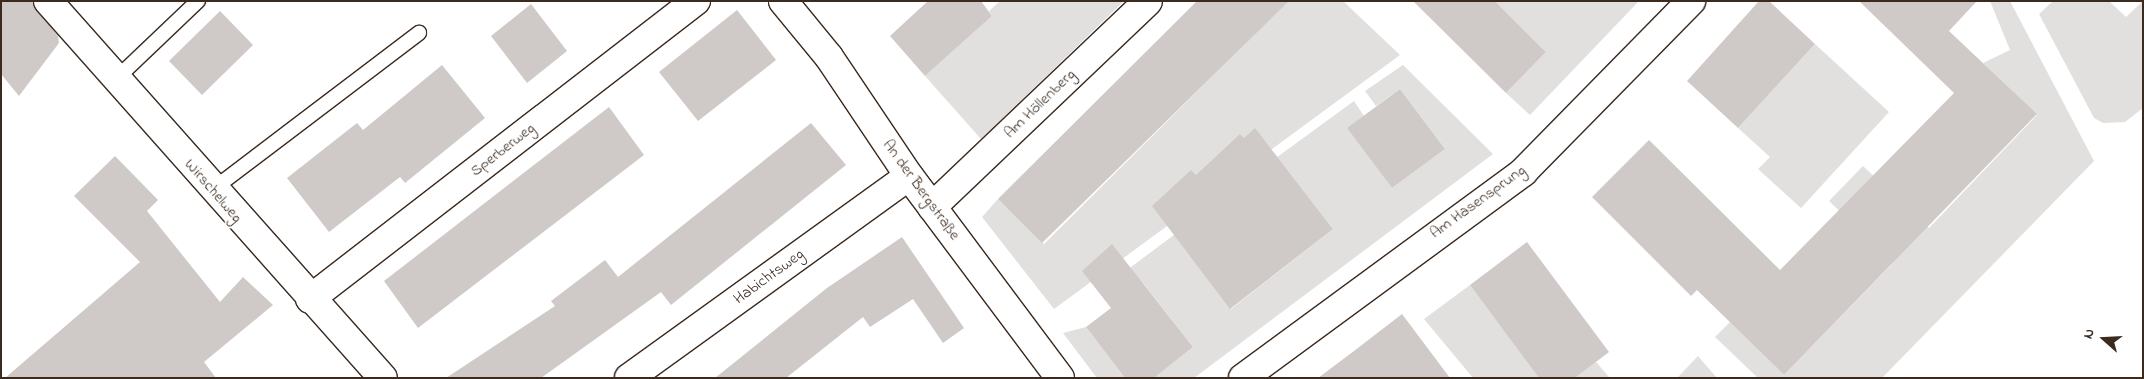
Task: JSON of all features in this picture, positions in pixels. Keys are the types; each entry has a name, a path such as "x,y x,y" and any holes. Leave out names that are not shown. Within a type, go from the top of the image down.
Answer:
{"street":[{"name":"Wirschelweg","path":"48,1 212,190 383,378"},
{"name":"Sperberweg","path":"310,299 696,1"},
{"name":"An der Bergstraße","path":"783,1 829,57 909,176 1060,378"},
{"name":"Am Höllenberg","path":"932,207 1148,1"},
{"name":"Am Hasensprung","path":"1243,378 1523,172 1692,1"},
{"name":"Habichtsweg","path":"629,378 909,176"}],"lane":[{"path":"116,79 198,1"},
{"path":"212,190 419,33"}],"shaded area":[{"path":"1000,1 1124,1 981,139 925,76 992,16 989,11"},
{"path":"1288,1 1343,1 1400,55 1054,309 982,217 998,199 1044,244"},
{"path":"1495,1 1639,1 1530,115 1506,93 1546,52"},
{"path":"1990,1 2010,1 2094,161 1882,378 1758,378 1715,337 1730,322 1784,375 1893,263 1829,201 1863,166 1929,228 2037,115 1983,63 2010,50"},
{"path":"2053,1 2109,1 2126,17 2143,1 2143,108 2125,122 2103,123 2094,118 2039,14"},
{"path":"1815,44 1889,112 1801,208 1758,169 1770,157 1738,128"},
{"path":"1403,65 1493,154 1194,378 1154,378 1193,347 1143,283 1111,282 1218,202 1231,309 1333,229 1288,171 1242,206 1232,190 1354,101 1364,116 1348,128 1392,188 1445,149 1400,89 1376,106 1365,91"},
{"path":"1470,285 1539,378 1473,378 1424,319"},
{"path":"1086,327 1125,378 1097,378 1063,333"},
{"path":"1698,356 1717,378 1677,378"},
{"path":"1596,362 1610,378 1575,378"}],"building":[{"path":"1,1 32,1 58,36 59,43 19,96 1,74"},
{"path":"928,1 981,1 992,16 925,76 890,36"},
{"path":"1197,1 1289,1 1042,243 998,199"},
{"path":"1413,1 1495,1 1546,52 1506,93"},
{"path":"1759,1 1769,1 1815,44 1738,128 1687,81"},
{"path":"1859,1 1977,1 1949,31 2037,114 1784,375 1697,290 1691,296 1592,197 1649,140 1780,270 1954,93"},
{"path":"531,4 567,51 527,83 491,36"},
{"path":"737,10 776,60 698,121 659,72"},
{"path":"220,11 253,45 202,95 169,61"},
{"path":"442,65 485,118 405,183 400,177 329,232 287,178 357,123 363,130"},
{"path":"1400,89 1445,149 1392,188 1347,128"},
{"path":"609,107 644,155 418,328 384,281"},
{"path":"811,123 846,165 671,305 661,292 541,378 446,378 555,306 551,301 605,260 618,277"},
{"path":"1255,128 1333,229 1230,309 1152,206 1191,170 1196,175 1240,134 1244,138"},
{"path":"115,156 158,200 147,211 220,302 243,277 273,305 204,362 216,378 5,378 140,262 74,196"},
{"path":"902,237 964,328 943,343 913,299 870,327 863,317 786,378 715,378 827,288"},
{"path":"1527,242 1609,352 1575,378 1539,378 1470,285"},
{"path":"1112,244 1193,347 1154,378 1125,378 1086,327 1111,308 1082,271"},
{"path":"1402,314 1450,378 1318,378 1354,351"}]}
